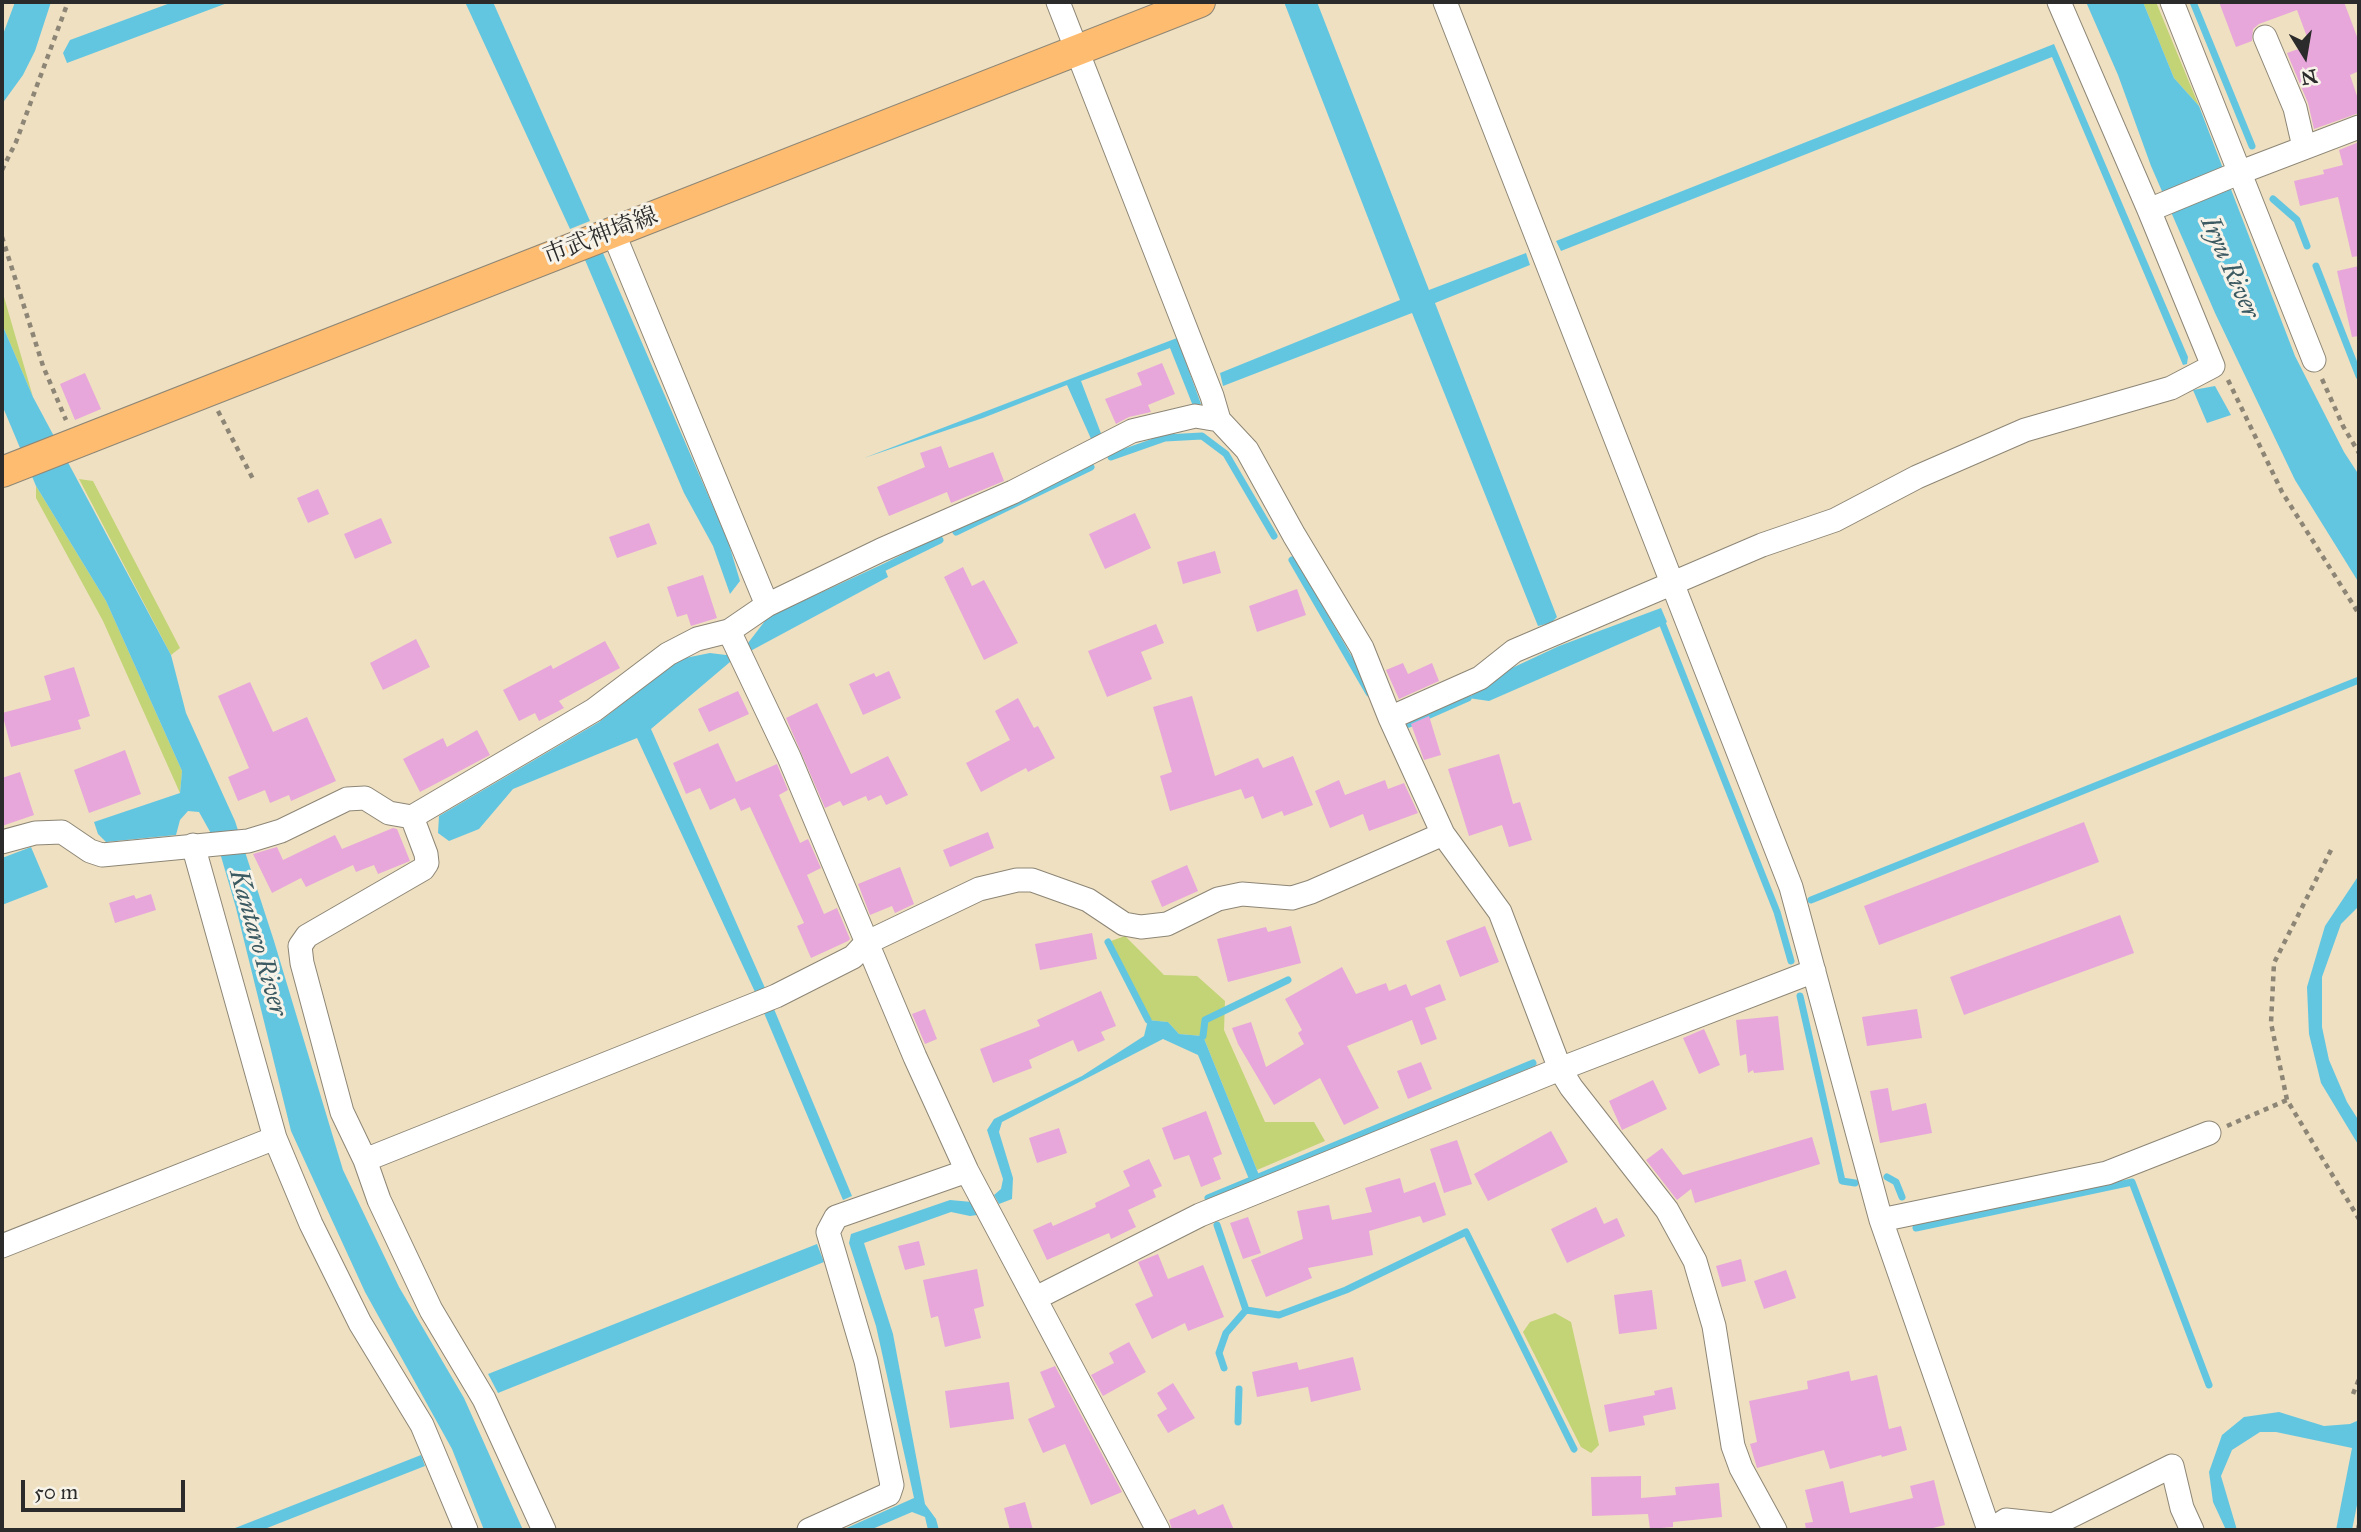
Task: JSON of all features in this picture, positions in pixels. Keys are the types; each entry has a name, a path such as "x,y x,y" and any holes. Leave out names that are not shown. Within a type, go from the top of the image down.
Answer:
{"main road":[{"name":"市武神埼線","path":"3,472 1200,2"}],"street":[{"path":"1058,2 1219,420 1247,450 1362,648 1443,834 1500,912 1560,1069 1571,1087 1667,1210 1695,1261 1714,1326 1733,1446 1741,1468 1775,1530"},
{"path":"1445,2 1791,887 1881,1220 1990,1530 2006,1520 2053,1525 2172,1466 2182,1508 2192,1530"},
{"path":"1391,718 1480,678 1514,651 1762,545 1835,520 1917,477 2025,430 2171,388 2213,366 2059,2"},
{"path":"2172,2 2314,359"},
{"path":"2265,37 2295,108 2304,147"},
{"path":"2149,210 2359,127"},
{"path":"613,232 767,605"},
{"path":"736,647 767,605 881,550 1013,492 1132,431 1195,416 1219,420"},
{"path":"2,842 35,833 62,832 102,855 248,841 281,831 347,799 365,798 389,813 412,817 594,709 668,654 697,639 736,647"},
{"path":"736,647 789,757 866,943 967,1171 1158,1530"},
{"path":"412,817 427,863 423,869 307,936 300,946 302,963 341,1112 431,1310 484,1399 544,1530"},
{"path":"365,1160 776,996 853,957 866,943 979,889 1017,880 1032,880 1088,900 1124,924 1141,927 1167,924 1218,899 1242,894 1292,898 1311,892 1443,834"},
{"path":"201,844 275,1138 311,1224 360,1324 422,1425 466,1530"},
{"path":"1036,1298 1200,1215 1560,1069 1814,971"},
{"path":"1881,1220 2107,1173 2209,1133"},
{"path":"2,1246 275,1138"},
{"path":"809,1530 889,1494 892,1485 866,1362 828,1232 836,1217 967,1171"}],"path":[{"path":"2,170 16,142 68,2"},
{"path":"2,237 43,366 76,443"},
{"path":"2314,359 2343,426 2359,453"},
{"path":"2213,366 2230,381 2283,492 2359,614"},
{"path":"209,391 253,479"},
{"path":"2331,850 2274,963 2271,1023 2287,1100 2359,1219"},
{"path":"2209,1133 2287,1100"},
{"path":"2353,1394 2359,1379"},
{"path":"2358,1530 2359,1524"}],"green space":[{"path":"2143,2 2156,2 2199,106 2174,78"},
{"path":"2,290 33,397 2,324"},
{"path":"79,479 93,481 180,648 171,655"},
{"path":"36,486 106,601 182,771 180,793 103,621 36,498"},
{"path":"1125,936 1164,975 1197,976 1225,1001 1224,1030 1265,1122 1314,1122 1325,1141 1257,1170 1203,1036 1179,1034 1168,1022 1148,1020 1108,942"},
{"path":"1555,1313 1571,1322 1599,1445 1591,1453 1581,1447 1523,1332 1530,1322"}],"water":[{"path":"15,2 51,2 35,51 23,75 2,104 2,37"},
{"path":"173,2 230,2 67,63 63,53 70,40"},
{"path":"465,2 493,2 590,221 570,229"},
{"path":"1284,2 1317,2 1429,290 1526,253 1530,265 1435,303 1557,617 1551,623 1538,626 1412,313 1223,386 1220,373 1400,300"},
{"name":"Iryu River","path":"2086,2 2143,2 2174,78 2199,106 2295,356 2344,452 2359,475 2359,583 2295,480 2215,313 2151,166 2118,75"},
{"path":"2054,44 2188,357 2187,364 2183,365 2052,57 1561,251 1556,241"},
{"path":"603,253 728,541 740,581 730,594 713,546 684,493 585,260"},
{"name":"Kantaro River","path":"2,324 33,397 171,655 186,713 235,821 343,1170 399,1287 464,1398 523,1530 484,1530 452,1449 365,1292 291,1131 236,908 218,846 199,812 188,811 180,820 176,835 106,842 98,834 94,822 180,793 182,771 106,601 36,486 2,405"},
{"path":"1177,338 1201,404 1193,406 1170,348 1081,381 1102,436 1092,441 1067,385 983,418 864,458"},
{"path":"2215,386 2231,415 2207,423 2193,390"},
{"path":"883,564 888,577 730,662 651,729 765,988 755,992 637,738 513,789 479,829 449,841 438,833 439,816 599,722 680,659 710,653 726,655 748,643 768,617"},
{"path":"1661,608 1667,622 1663,625 1489,701 1468,698 1512,668 1559,646"},
{"path":"31,847 48,887 2,905 2,858"},
{"path":"2359,875 2359,906 2341,924 2322,977 2322,1027 2329,1060 2347,1102 2359,1121 2359,1146 2321,1083 2309,1034 2307,987 2325,926"},
{"path":"774,1009 852,1196 843,1200 764,1013"},
{"path":"1148,1020 1168,1022 1179,1034 1203,1036 1261,1180 1251,1184 1198,1055 1163,1039 1002,1122 999,1132 1013,1178 1012,1199 999,1204 994,1195 1001,1189 1003,1179 987,1130 994,1119 1082,1076 1144,1036"},
{"path":"950,1200 972,1202 977,1215 951,1212 864,1243 893,1334 925,1504 936,1519 939,1530 928,1530 925,1517 912,1512 870,1530 842,1530 914,1498 876,1326 849,1243 851,1234"},
{"path":"817,1244 824,1262 498,1393 488,1374"},
{"path":"2279,1412 2324,1426 2350,1424 2359,1420 2359,1495 2352,1530 2336,1530 2352,1448 2276,1432 2260,1432 2232,1450 2221,1476 2237,1530 2226,1530 2213,1502 2209,1472 2222,1435 2244,1417"},
{"path":"421,1455 425,1466 262,1530 230,1530"}],"building":[{"path":"2219,2 2344,2 2359,42 2359,71 2350,75 2359,102 2359,113 2314,129 2308,103 2287,53 2310,45 2297,10 2259,24 2253,29 2252,41 2236,47"},
{"path":"2359,142 2359,256 2352,257 2338,197 2300,206 2294,181 2324,174 2323,170 2343,165 2339,150"},
{"path":"2359,266 2359,336 2352,337 2337,271"},
{"path":"1162,363 1175,394 1148,405 1151,412 1129,417 1116,424 1105,399 1142,385 1137,373"},
{"path":"85,373 101,409 75,420 60,384"},
{"path":"941,446 949,468 993,452 1004,481 951,503 947,492 889,516 877,487 925,467 920,453"},
{"path":"318,489 329,514 308,523 297,498"},
{"path":"1135,513 1151,548 1105,569 1089,534"},
{"path":"381,518 392,543 355,559 344,534"},
{"path":"649,523 657,544 617,558 609,537"},
{"path":"1215,551 1221,573 1183,584 1177,562"},
{"path":"963,567 972,586 984,580 1018,643 984,660 944,577"},
{"path":"703,575 717,618 691,626 687,614 677,617 667,587"},
{"path":"1297,589 1306,615 1257,632 1249,606"},
{"path":"1156,624 1164,643 1141,652 1152,679 1107,697 1088,651"},
{"path":"416,639 430,667 383,690 370,663"},
{"path":"605,641 620,668 559,701 564,708 539,721 535,713 519,721 503,690 551,665 553,669"},
{"path":"1403,663 1408,674 1432,663 1439,681 1399,699 1386,670"},
{"path":"74,667 90,716 78,720 81,729 11,747 2,713 51,700 44,676"},
{"path":"889,671 901,698 863,715 849,684 874,673 876,677"},
{"path":"250,682 273,732 307,717 336,781 291,801 289,795 270,803 265,790 238,801 228,777 249,768 218,696"},
{"path":"738,691 749,714 709,732 698,709"},
{"path":"1192,696 1215,776 1258,758 1263,768 1293,756 1313,805 1284,816 1282,811 1262,819 1253,796 1245,799 1241,789 1170,811 1160,776 1172,772 1153,707"},
{"path":"1018,698 1034,728 1038,726 1055,758 1028,772 1026,768 981,792 966,763 1010,740 995,711"},
{"path":"817,703 851,774 888,756 908,795 886,805 881,795 868,801 866,796 843,806 840,801 825,808 786,718"},
{"path":"1429,716 1441,755 1424,760 1411,724"},
{"path":"477,730 490,755 420,792 403,759 443,738 447,747"},
{"path":"718,743 736,782 777,764 788,790 779,795 800,843 808,839 821,868 807,875 824,914 837,908 850,939 848,941 811,958 797,926 804,923 750,807 741,811 735,798 710,810 700,788 686,794 673,763"},
{"path":"125,750 141,794 89,813 74,770"},
{"path":"1499,754 1513,804 1520,802 1532,840 1509,847 1502,825 1469,836 1448,769"},
{"path":"20,772 34,815 2,826 2,778"},
{"path":"1339,780 1345,795 1385,780 1388,789 1404,783 1418,813 1369,831 1363,814 1330,828 1315,791"},
{"path":"2084,822 2099,862 1879,945 1864,906"},
{"path":"393,828 397,829 410,861 378,874 374,865 356,872 353,865 306,887 301,878 272,893 253,854 277,847 283,860 335,835 342,849"},
{"path":"988,832 994,848 950,867 943,850"},
{"path":"1187,865 1198,891 1162,907 1151,881"},
{"path":"900,867 914,904 895,913 892,906 870,915 858,884"},
{"path":"151,894 156,910 115,923 109,903 134,895 136,899"},
{"path":"2120,915 2134,953 1964,1015 1950,977"},
{"path":"1291,926 1301,963 1228,982 1217,939 1266,927 1268,932"},
{"path":"1485,926 1499,962 1460,977 1446,941"},
{"path":"1092,933 1097,959 1040,970 1035,944"},
{"path":"1342,967 1356,994 1386,983 1389,991 1406,984 1411,996 1440,984 1446,1000 1425,1008 1437,1039 1421,1045 1412,1020 1347,1046 1379,1108 1344,1125 1320,1078 1274,1105 1238,1044 1232,1028 1251,1022 1266,1067 1304,1044 1298,1033 1302,1030 1285,999"},
{"path":"1101,991 1116,1026 1101,1032 1105,1040 1078,1052 1073,1040 1029,1060 1032,1068 993,1083 980,1049 1040,1026 1037,1020"},
{"path":"925,1009 937,1039 925,1044 912,1014"},
{"path":"1917,1009 1922,1038 1867,1046 1862,1017"},
{"path":"1778,1016 1784,1070 1754,1073 1753,1070 1748,1073 1746,1054 1740,1056 1736,1020"},
{"path":"1704,1029 1720,1065 1699,1074 1683,1038"},
{"path":"1421,1062 1432,1089 1408,1099 1397,1071"},
{"path":"1653,1080 1667,1109 1622,1130 1609,1101"},
{"path":"1888,1088 1892,1111 1926,1103 1932,1133 1880,1143 1870,1091"},
{"path":"1206,1111 1222,1154 1213,1158 1221,1179 1201,1187 1189,1155 1174,1160 1162,1128"},
{"path":"1059,1128 1067,1153 1037,1163 1029,1138"},
{"path":"1551,1131 1568,1162 1488,1201 1474,1174"},
{"path":"1812,1137 1820,1164 1695,1203 1691,1189 1677,1200 1646,1160 1662,1148 1683,1175"},
{"path":"1457,1140 1472,1184 1444,1193 1430,1149"},
{"path":"1149,1159 1162,1186 1153,1190 1156,1197 1128,1210 1136,1227 1111,1239 1109,1233 1047,1260 1033,1230 1051,1222 1053,1226 1096,1207 1095,1203 1130,1186 1123,1171"},
{"path":"1400,1178 1404,1193 1435,1182 1446,1215 1423,1223 1420,1216 1369,1231 1373,1255 1308,1268 1312,1278 1266,1297 1251,1260 1303,1239 1297,1211 1329,1205 1332,1220 1372,1212 1365,1188"},
{"path":"1596,1207 1604,1224 1617,1218 1625,1236 1567,1263 1551,1229"},
{"path":"1248,1217 1261,1253 1243,1259 1230,1223"},
{"path":"919,1241 925,1265 905,1270 898,1246"},
{"path":"1158,1254 1168,1279 1203,1265 1224,1317 1188,1331 1185,1323 1152,1339 1135,1304 1153,1296 1138,1262"},
{"path":"1741,1259 1746,1281 1722,1287 1716,1266"},
{"path":"977,1269 984,1306 974,1309 981,1338 945,1347 938,1316 931,1318 923,1280"},
{"path":"1786,1270 1796,1298 1764,1309 1754,1281"},
{"path":"1652,1290 1657,1329 1619,1334 1614,1295"},
{"path":"1129,1342 1146,1372 1103,1396 1091,1375 1114,1363 1109,1353"},
{"path":"1353,1357 1361,1390 1311,1402 1308,1387 1257,1397 1252,1372 1297,1362 1299,1370"},
{"path":"1055,1366 1122,1492 1091,1505 1065,1444 1043,1453 1028,1419 1055,1407 1040,1372"},
{"path":"1849,1371 1851,1381 1877,1375 1889,1429 1901,1426 1907,1450 1830,1469 1824,1450 1757,1468 1750,1444 1757,1442 1749,1401 1808,1389 1807,1381"},
{"path":"1009,1382 1014,1419 950,1428 945,1391"},
{"path":"1173,1383 1195,1418 1168,1433 1157,1415 1167,1409 1157,1393"},
{"path":"1672,1387 1676,1409 1643,1416 1645,1425 1609,1432 1604,1405 1655,1395 1654,1391"},
{"path":"1641,1476 1641,1498 1676,1495 1675,1487 1719,1483 1722,1517 1673,1522 1673,1527 1650,1529 1648,1514 1592,1516 1591,1477"},
{"path":"1934,1480 1945,1525 1925,1530 1806,1530 1805,1523 1813,1522 1805,1490 1843,1481 1850,1513 1913,1498 1910,1486"},
{"path":"1025,1502 1033,1530 1010,1530 1004,1508"},
{"path":"1223,1504 1234,1530 1172,1530 1169,1520 1195,1509 1198,1515"}],"waterway":[{"path":"2193,2 2252,146"},
{"path":"2273,199 2297,220 2307,246"},
{"path":"2316,266 2359,376"},
{"path":"1111,457 1165,438 1202,436 1226,454 1274,536"},
{"path":"956,532 1091,467"},
{"path":"885,567 940,540"},
{"path":"1292,560 1369,693"},
{"path":"1663,625 1777,912 1791,961"},
{"path":"1811,900 2359,680"},
{"path":"1409,724 1468,698"},
{"path":"1108,942 1148,1020"},
{"path":"1203,1036 1205,1020 1288,980"},
{"path":"1800,996 1842,1181 1855,1183"},
{"path":"1208,1198 1533,1063"},
{"path":"1887,1177 1896,1182 1902,1197"},
{"path":"1916,1228 2132,1182 2209,1385"},
{"path":"1217,1225 1246,1310 1226,1333 1219,1353 1224,1368"},
{"path":"1246,1310 1279,1315 1346,1290 1466,1232 1574,1449"},
{"path":"1238,1422 1239,1389"}]}
